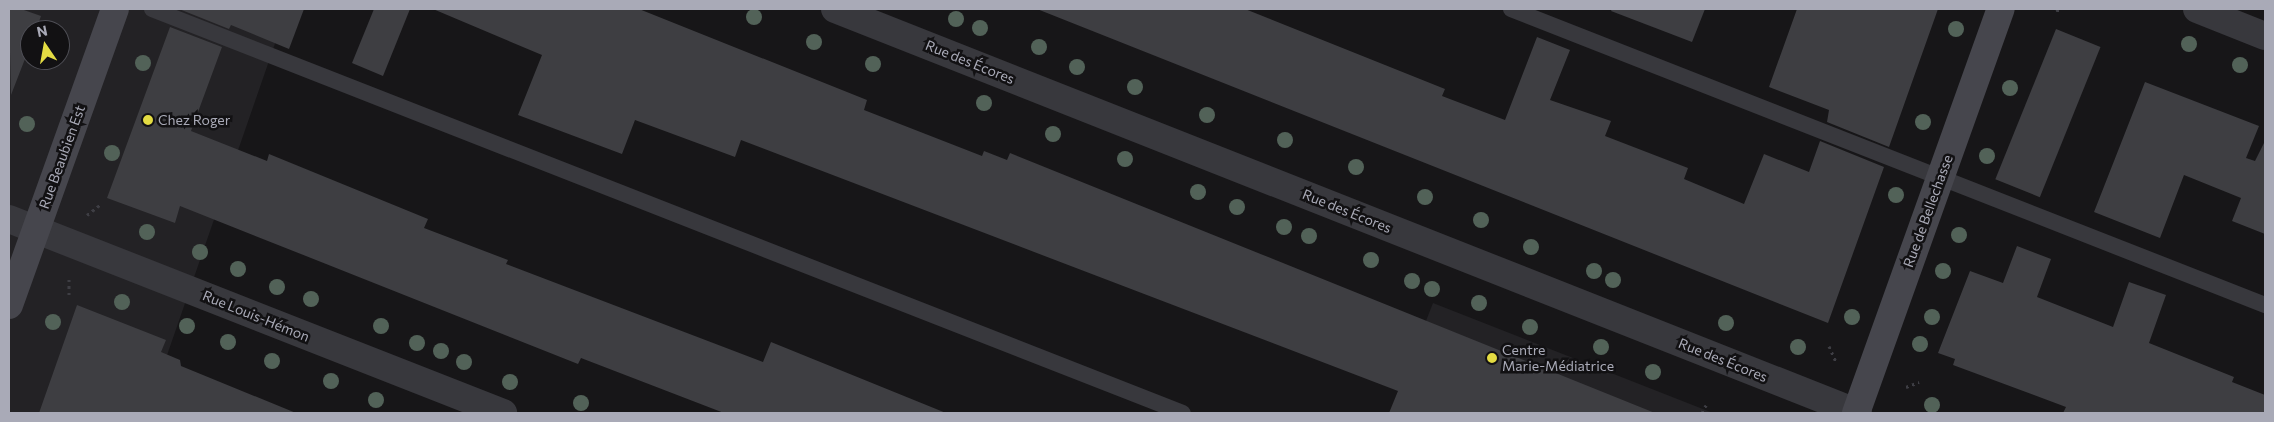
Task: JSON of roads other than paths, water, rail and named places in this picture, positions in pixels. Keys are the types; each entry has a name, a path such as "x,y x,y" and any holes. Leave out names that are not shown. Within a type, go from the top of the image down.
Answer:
{"street":[{"name":"Rue Beaubien Est","path":"9,305 115,9"},
{"name":"Rue des Écores","path":"835,9 1857,413"},
{"name":"Rue de Bellechasse","path":"1857,413 2001,9"},
{"path":"2197,9 2265,36"},
{"name":"Rue Louis-Hémon","path":"9,219 503,413"}],"lane":[{"path":"152,9 1183,413"},
{"path":"1511,9 2265,305"}],"place":[{"name":"Chez Roger","path":"148,120"},
{"name":"Centre Marie-Médiatrice","path":"1492,358"}]}
